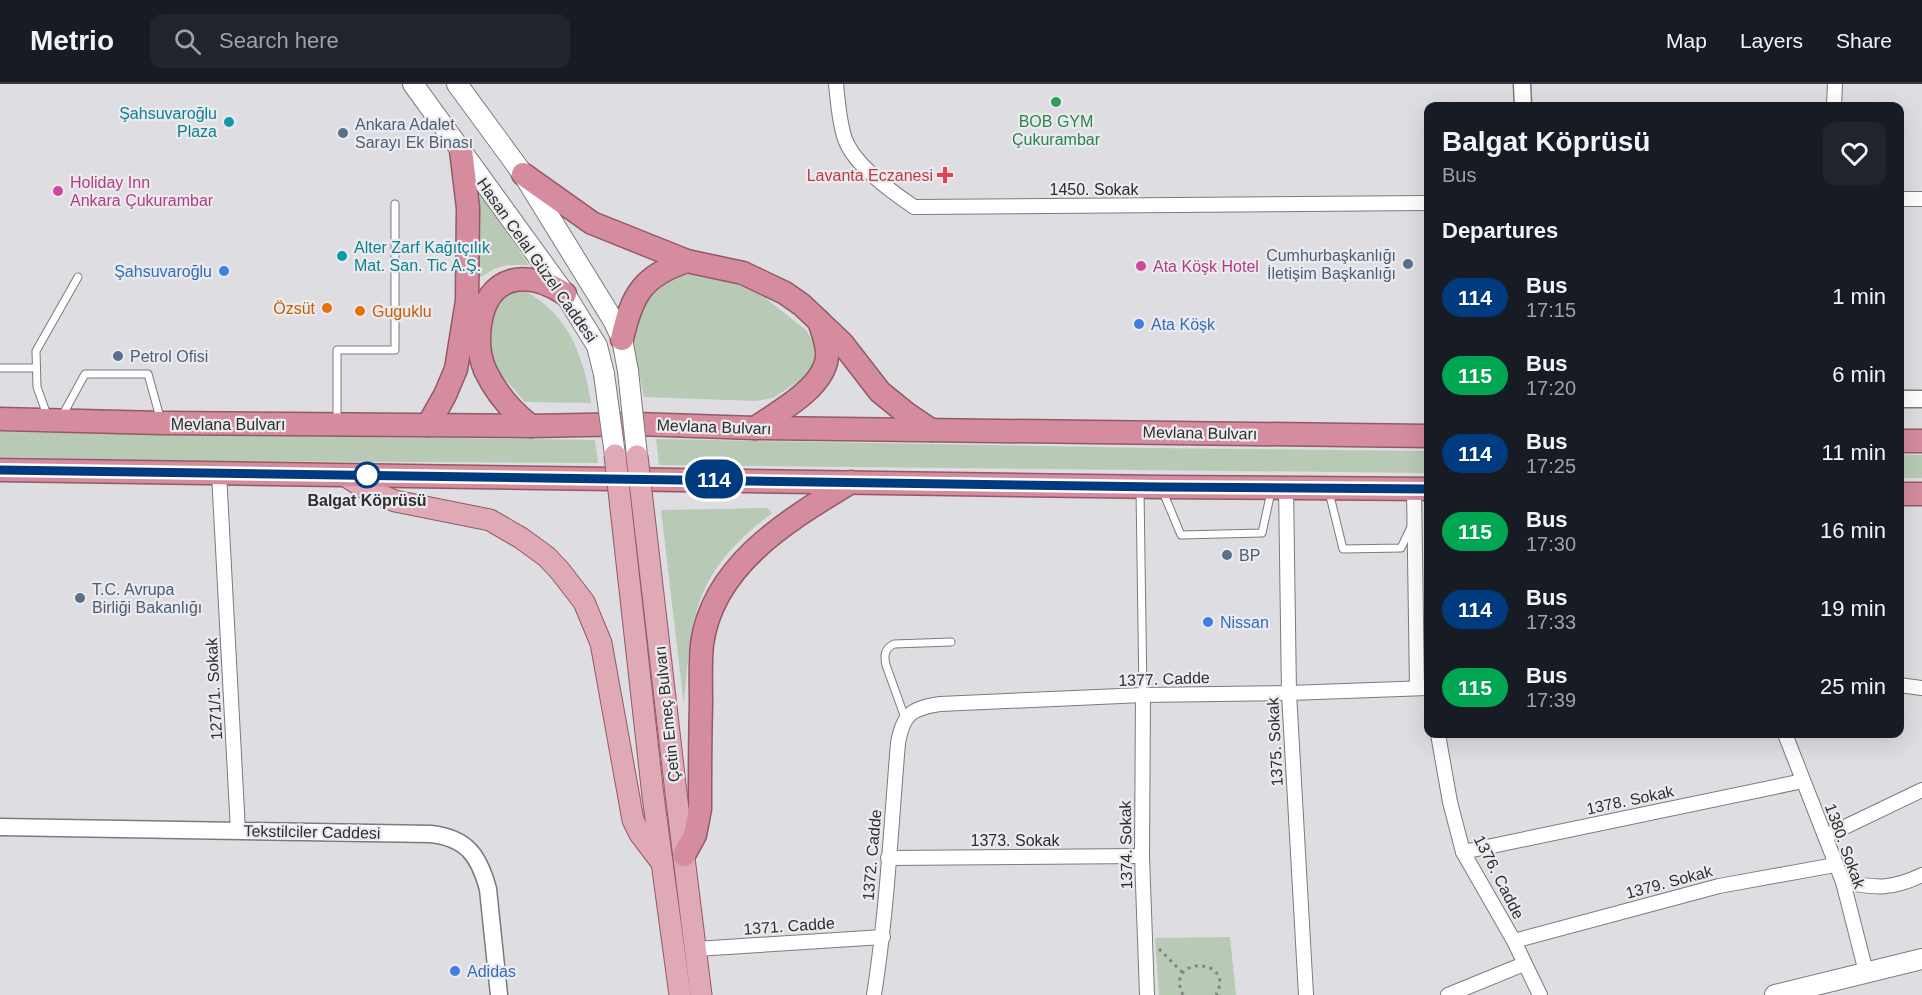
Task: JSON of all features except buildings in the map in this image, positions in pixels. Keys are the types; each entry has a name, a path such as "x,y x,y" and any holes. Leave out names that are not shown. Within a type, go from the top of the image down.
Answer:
{"highway":[{"path":"428,425 456,369 467,301 468,218 460,150"},
{"path":"523,174 592,223 687,261 729,268 764,281 802,305 819,320 842,343 880,392 931,430"},
{"path":"622,339 632,302 640,289 658,272 687,261"},
{"path":"531,426 506,404 485,369 479,346 481,317 485,305 496,289 511,280 539,281 565,294"},
{"path":"755,428 797,398 820,376 825,366 827,344 819,320"},
{"name":"Mevlana Bulvarı","path":"0,419 161,423 531,426 636,424 755,428 1424,435"},
{"path":"1904,441 1922,441"},
{"path":"0,470 1421,488"},
{"path":"684,855 695,835 700,809 702,645 712,608 730,576 752,552 782,526 852,481"},
{"path":"1904,494 1922,495"}],"main road":[{"name":"Hasan Celal Güzel Caddesi","path":"412,84 565,294 597,346 604,374 615,455"},
{"name":"Hasan Celal Güzel Caddesi","path":"457,84 523,174 613,320 622,339 628,371 638,456"},
{"name":"Çetin Emeç Bulvarı","path":"615,455 653,796 680,995"},
{"name":"Çetin Emeç Bulvarı","path":"638,456 701,995"},
{"path":"344,474 369,490 395,501 490,520 547,557 575,588 588,610 601,643 633,820 640,834 662,863"},
{"path":"1775,995 1922,959"},
{"name":"Çetin Emeç Bulvarı","path":"670,995 677,968"},
{"name":"Çetin Emeç Bulvarı","path":"699,972 711,995"}],"street":[{"name":"1450. Sokak","path":"836,84 838,109 845,141 865,169 914,207 1424,203"},
{"path":"1522,84 1523,102"},
{"path":"1834,102 1835,84"},
{"path":"1904,200 1922,200"},
{"path":"1904,399 1922,399"},
{"name":"1271/1. Sokak","path":"219,473 238,831"},
{"name":"1375. Sokak","path":"1279,487 1306,995"},
{"path":"1421,488 1414,519 1422,688"},
{"path":"1904,686 1922,688"},
{"name":"1377. Cadde","path":"905,718 915,710 940,704 1143,695 1422,688"},
{"name":"1374. Sokak","path":"1143,695 1142,856 1147,995"},
{"name":"1372. Cadde","path":"874,995 883,937 898,742 905,718"},
{"name":"1376. Cadde","path":"1439,738 1450,802 1463,852 1514,941 1540,995"},
{"name":"1380. Sokak","path":"1787,738 1843,882 1866,972"},
{"name":"1378. Sokak","path":"1463,852 1803,781"},
{"path":"1826,836 1922,790"},
{"name":"Tekstilciler Caddesi","path":"0,827 431,834 453,838 474,855 483,872 488,889 499,995"},
{"name":"1373. Sokak","path":"888,858 1142,856"},
{"name":"1379. Sokak","path":"1514,941 1719,886 1835,865"},
{"path":"1843,882 1875,888 1893,886 1922,875"},
{"name":"1371. Cadde","path":"696,949 883,937"},
{"path":"1448,995 1524,964"}],"lane":[{"path":"337,424 337,350 395,350 395,204"},
{"path":"54,421 37,387 36,351 78,277"},
{"path":"0,368 36,368"},
{"path":"54,421 85,374 147,374 161,423"},
{"path":"1151,486 1181,535 1262,533 1279,487"},
{"path":"1143,695 1151,486"},
{"path":"1328,487 1343,549 1401,548 1414,519"},
{"path":"905,718 886,665 887,649 894,644 951,642"}],"path":[{"path":"1145,935 1183,973"},
{"path":"1183,995 1180,984 1183,973 1193,965 1205,965 1211,968 1218,978 1219,985 1215,995"}],"green space":[{"path":"474,186 529,265 507,265 494,269 477,279"},
{"path":"688,274 716,276 760,294 806,330 815,345 818,356 810,374 773,398 756,401 644,397 631,321 637,303 666,278"},
{"path":"509,291 530,293 561,321 576,346 591,403 525,402 499,372 490,354 488,331 495,307"},
{"path":"0,432 595,440 598,463 198,461 0,457"},
{"path":"656,439 1424,451 1424,473 659,465"},
{"path":"1904,455 1922,455 1922,478 1904,478"},
{"path":"767,508 772,513 726,556 701,597 690,645 684,706 661,510"},
{"path":"1230,937 1236,995 1159,995 1155,938"}],"bus line":[{"name":"114","path":"0,470 1424,489"}],"place":[{"name":"BOB GYM Çukurambar","path":"1056,102"},
{"name":"Şahsuvaroğlu Plaza","path":"229,122"},
{"name":"Ankara Adalet Sarayı Ek Binası","path":"343,133"},
{"name":"Lavanta Eczanesi","path":"945,175"},
{"name":"Holiday Inn Ankara Çukurambar","path":"58,191"},
{"name":"Alter Zarf Kağıtçılık Mat. San. Tic A.Ş.","path":"342,256"},
{"name":"Cumhurbaşkanlığı İletişim Başkanlığı","path":"1408,264"},
{"name":"Ata Köşk Hotel","path":"1141,266"},
{"name":"Şahsuvaroğlu","path":"224,271"},
{"name":"Özsüt","path":"327,308"},
{"name":"Guguklu","path":"360,311"},
{"name":"Ata Köşk","path":"1139,324"},
{"name":"Petrol Ofisi","path":"118,356"},
{"name":"Balgat Köprüsü","path":"367,475"},
{"name":"BP","path":"1227,555"},
{"name":"T.C. Avrupa Birliği Bakanlığı","path":"80,598"},
{"name":"Nissan","path":"1208,622"},
{"name":"Adidas","path":"455,971"}]}
